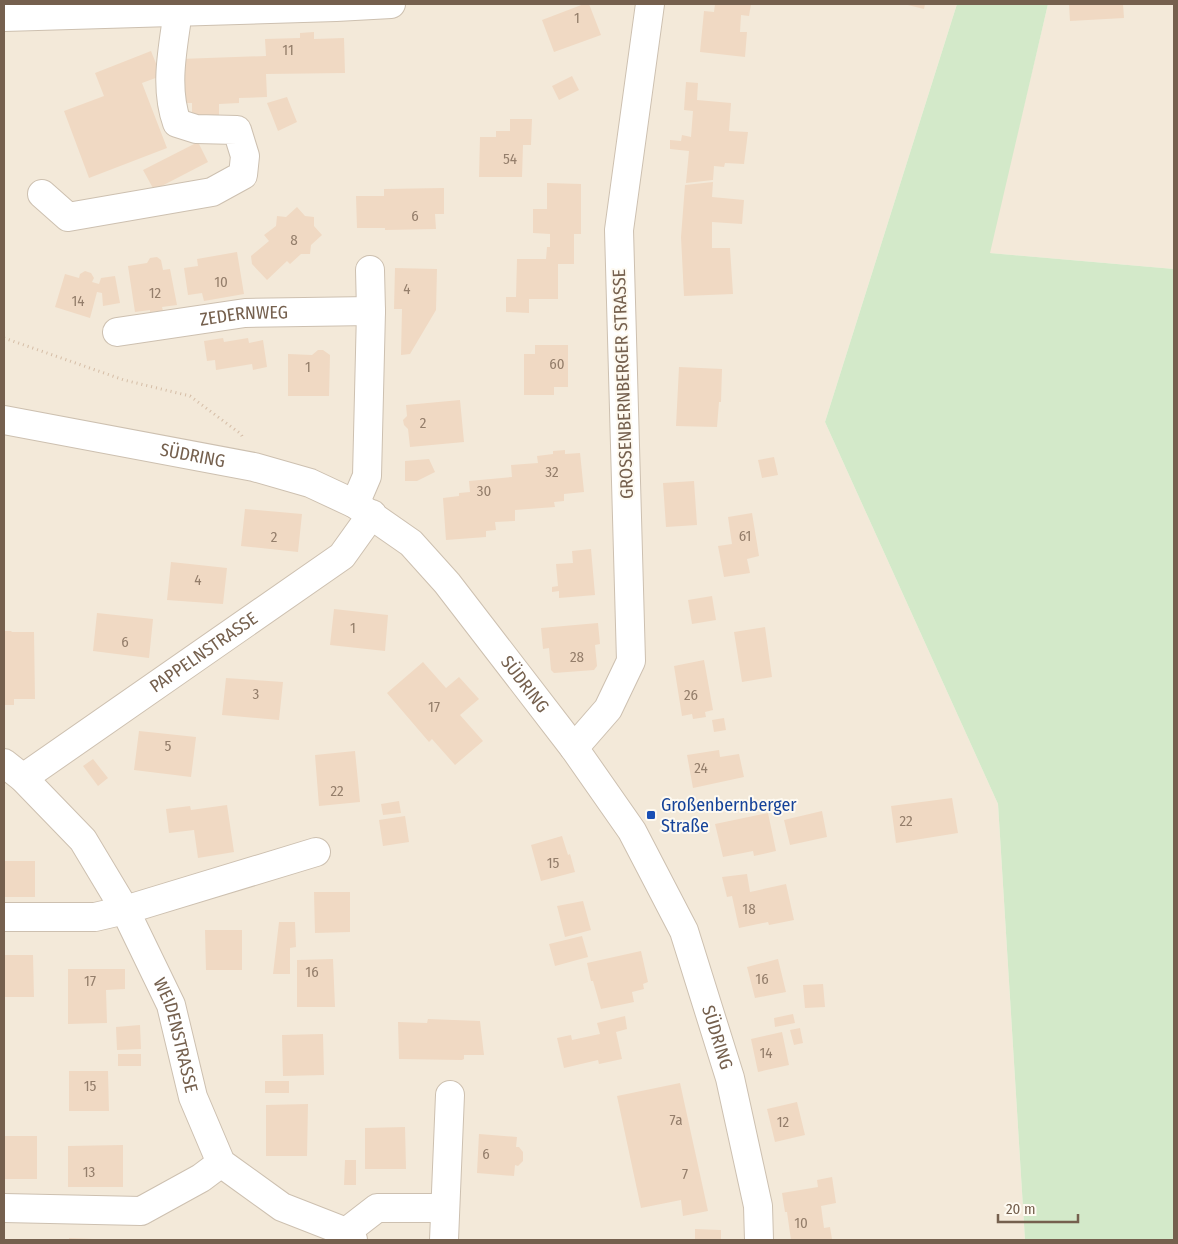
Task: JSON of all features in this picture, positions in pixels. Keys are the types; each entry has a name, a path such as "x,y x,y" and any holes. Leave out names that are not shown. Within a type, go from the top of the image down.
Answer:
{"street":[{"path":"4,17 390,4"},
{"name":"GROSSENBERNBERGER STRASSE","path":"574,748 608,710 630,661 619,230 650,4"},
{"path":"42,194 68,217 212,192 244,175 245,156 237,130 196,129 177,123 171,106 170,72 178,11"},
{"path":"363,509 368,476 370,270"},
{"name":"ZEDERNWEG","path":"117,332 245,313 371,310"},
{"name":"SÜDRING","path":"4,420 254,467 310,483 363,509 411,543 447,583 574,748 632,831 684,931 730,1078 758,1206 759,1240"},
{"name":"PAPPELNSTRASSE","path":"14,770 342,556 363,509"},
{"name":"WEIDENSTRASSE","path":"14,770 83,840 125,910 171,1005 194,1097 222,1162 282,1207 349,1236 377,1208 444,1208"},
{"path":"4,917 96,917 125,910 316,852"},
{"path":"444,1240 450,1096"},
{"path":"4,1208 141,1210 201,1178 222,1162"}],"path":[{"path":"4,338 124,380 190,396 241,434 254,467"}],"shaded area":[{"path":"4,4 957,4 825,422 998,804 1025,1240 4,1240"},
{"path":"1048,4 1174,4 1174,269 989,253"}],"green space":[{"path":"957,4 1048,4 990,253 1174,269 1174,1240 1025,1240 998,804 825,422"}],"building":[{"path":"584,4 589,4 601,35 554,52 542,20"},
{"path":"715,4 751,4 749,16 741,15 740,32 747,32 745,57 700,52 704,11 714,12"},
{"path":"904,4 925,4 924,9"},
{"path":"1069,4 1123,4 1124,18 1070,21"},
{"path":"314,32 314,39 344,38 345,73 266,74 267,97 239,98 239,103 219,104 219,115 192,116 192,103 181,103 180,59 266,56 265,39 300,38 300,33"},
{"path":"151,51 161,76 142,83 167,148 89,178 64,111 104,96 95,73"},
{"path":"572,76 579,90 559,100 552,86"},
{"path":"686,82 698,83 697,100 731,103 729,131 748,132 744,164 725,163 724,167 714,166 713,180 686,183 689,151 670,149 670,140 681,141 682,135 691,137 693,111 684,110"},
{"path":"287,97 297,122 278,131 267,103"},
{"path":"510,119 532,119 531,145 523,145 522,177 479,177 480,137 496,137 496,131 510,131"},
{"path":"198,142 208,162 154,190 143,170"},
{"path":"713,182 712,197 744,200 742,224 712,222 712,248 730,248 733,294 684,296 681,237 685,185"},
{"path":"547,183 581,184 581,234 574,234 574,264 558,264 558,299 529,299 529,313 506,312 506,297 516,297 517,259 546,259 547,247 550,247 550,234 533,233 533,209 547,209"},
{"path":"444,188 444,214 435,214 436,229 385,230 385,228 357,228 356,196 384,196 384,189"},
{"path":"297,207 305,216 314,217 314,226 322,235 311,245 310,254 301,254 290,264 287,261 267,280 252,264 251,256 269,241 264,235 276,226 277,216 286,217"},
{"path":"237,252 244,294 204,301 202,293 188,295 184,268 198,266 197,259"},
{"path":"157,257 161,260 163,270 170,269 177,305 162,307 163,311 135,312 128,266 147,263 150,258"},
{"path":"395,268 437,269 436,310 410,354 401,355 402,309 394,309"},
{"path":"85,271 91,273 94,278 92,282 99,284 101,278 115,276 120,303 103,306 102,293 97,292 90,318 55,307 65,274 79,278 80,274"},
{"path":"223,338 224,342 248,338 249,343 263,340 267,367 253,370 252,364 216,370 215,360 207,361 204,341"},
{"path":"535,345 568,345 568,387 554,387 554,395 524,395 524,354 535,354"},
{"path":"318,350 323,350 330,355 329,396 288,396 288,354 312,355"},
{"path":"679,367 722,369 721,402 719,402 717,427 676,426"},
{"path":"460,400 464,442 410,447 408,429 404,425 403,420 407,416 406,405"},
{"path":"565,450 565,454 580,453 584,492 564,494 564,501 554,502 555,507 515,510 515,521 495,522 496,530 486,531 486,537 446,540 443,498 459,496 459,493 470,492 469,481 512,477 511,465 538,463 537,456 553,454 553,451"},
{"path":"774,457 778,475 762,478 758,460"},
{"path":"429,459 435,472 417,481 405,481 405,461"},
{"path":"694,481 697,525 666,527 663,483"},
{"path":"245,509 302,514 298,552 241,546"},
{"path":"752,513 759,556 747,559 750,573 724,577 718,546 732,544 728,517"},
{"path":"591,549 595,595 559,598 559,591 552,592 552,587 558,586 556,564 573,563 572,551"},
{"path":"171,562 227,568 223,604 167,600"},
{"path":"712,596 716,620 692,624 688,600"},
{"path":"334,609 388,615 385,651 330,645"},
{"path":"97,613 153,619 149,658 93,651"},
{"path":"598,623 600,644 595,645 597,666 594,670 554,673 551,670 549,648 543,649 541,628"},
{"path":"765,627 772,677 742,682 734,632"},
{"path":"4,631 34,632 35,699 14,699 14,705 4,705"},
{"path":"704,660 713,710 705,712 706,717 693,719 692,714 682,716 674,666"},
{"path":"423,662 446,688 459,677 479,699 460,715 483,741 455,765 432,739 429,742 387,693"},
{"path":"226,678 283,682 279,720 222,715"},
{"path":"724,718 726,730 714,732 712,720"},
{"path":"139,731 196,737 191,777 134,770"},
{"path":"719,750 720,757 739,754 744,777 693,788 687,755"},
{"path":"355,751 360,802 319,806 315,755"},
{"path":"93,759 108,778 98,786 83,766"},
{"path":"952,798 958,833 896,843 891,806"},
{"path":"399,801 401,813 383,815 381,804"},
{"path":"227,805 234,852 198,858 194,830 169,833 166,809 190,806 191,810"},
{"path":"822,811 827,837 790,845 784,820"},
{"path":"768,813 776,851 754,856 753,851 723,857 715,824"},
{"path":"405,816 409,842 383,846 379,820"},
{"path":"562,836 575,872 541,881 531,845"},
{"path":"4,861 35,861 35,897 4,897"},
{"path":"747,874 750,892 786,884 794,920 769,925 768,922 739,928 732,896 727,897 722,877"},
{"path":"314,892 350,892 350,932 315,933"},
{"path":"583,901 591,930 565,937 557,906"},
{"path":"279,922 295,922 296,947 290,948 290,974 273,974"},
{"path":"205,930 242,930 242,970 206,970"},
{"path":"582,936 588,957 555,966 549,944"},
{"path":"641,951 648,982 643,984 644,989 632,992 634,1002 601,1009 587,963"},
{"path":"4,955 33,955 34,997 4,997"},
{"path":"333,959 335,1007 297,1007 297,960"},
{"path":"778,959 786,992 755,998 747,967"},
{"path":"68,969 125,969 125,989 106,990 107,1023 68,1024"},
{"path":"823,984 825,1007 805,1008 803,985"},
{"path":"793,1014 795,1023 775,1027 774,1018"},
{"path":"625,1016 627,1029 616,1032 622,1059 599,1064 598,1060 564,1068 557,1038 571,1035 572,1040 600,1034 597,1023"},
{"path":"428,1019 480,1021 484,1055 464,1055 462,1060 399,1059 398,1022 427,1023"},
{"path":"140,1025 141,1049 117,1050 116,1027"},
{"path":"800,1028 803,1043 794,1045 790,1030"},
{"path":"782,1032 789,1065 758,1072 751,1039"},
{"path":"323,1034 324,1075 283,1076 282,1035"},
{"path":"118,1054 141,1054 141,1066 118,1066"},
{"path":"69,1071 108,1071 109,1111 69,1111"},
{"path":"265,1081 289,1081 289,1093 265,1093"},
{"path":"680,1083 708,1211 683,1216 681,1200 641,1208 617,1096"},
{"path":"797,1102 805,1135 775,1142 767,1109"},
{"path":"308,1104 307,1156 266,1156 266,1105"},
{"path":"405,1127 406,1169 365,1169 365,1128"},
{"path":"479,1134 517,1137 516,1147 519,1147 523,1152 523,1161 518,1166 515,1165 514,1176 477,1173"},
{"path":"4,1136 37,1136 37,1179 4,1179"},
{"path":"123,1145 123,1187 68,1187 68,1146"},
{"path":"345,1160 356,1160 356,1185 344,1185"},
{"path":"832,1177 836,1203 821,1206 824,1228 830,1227 832,1239 791,1240 782,1193 818,1187 817,1180"},
{"path":"695,1229 721,1230 721,1240 695,1240"},
{"path":"69,1238 94,1239 94,1240 69,1240"}],"place":[{"name":"Großenbernberger Straße","path":"651,815"}]}
